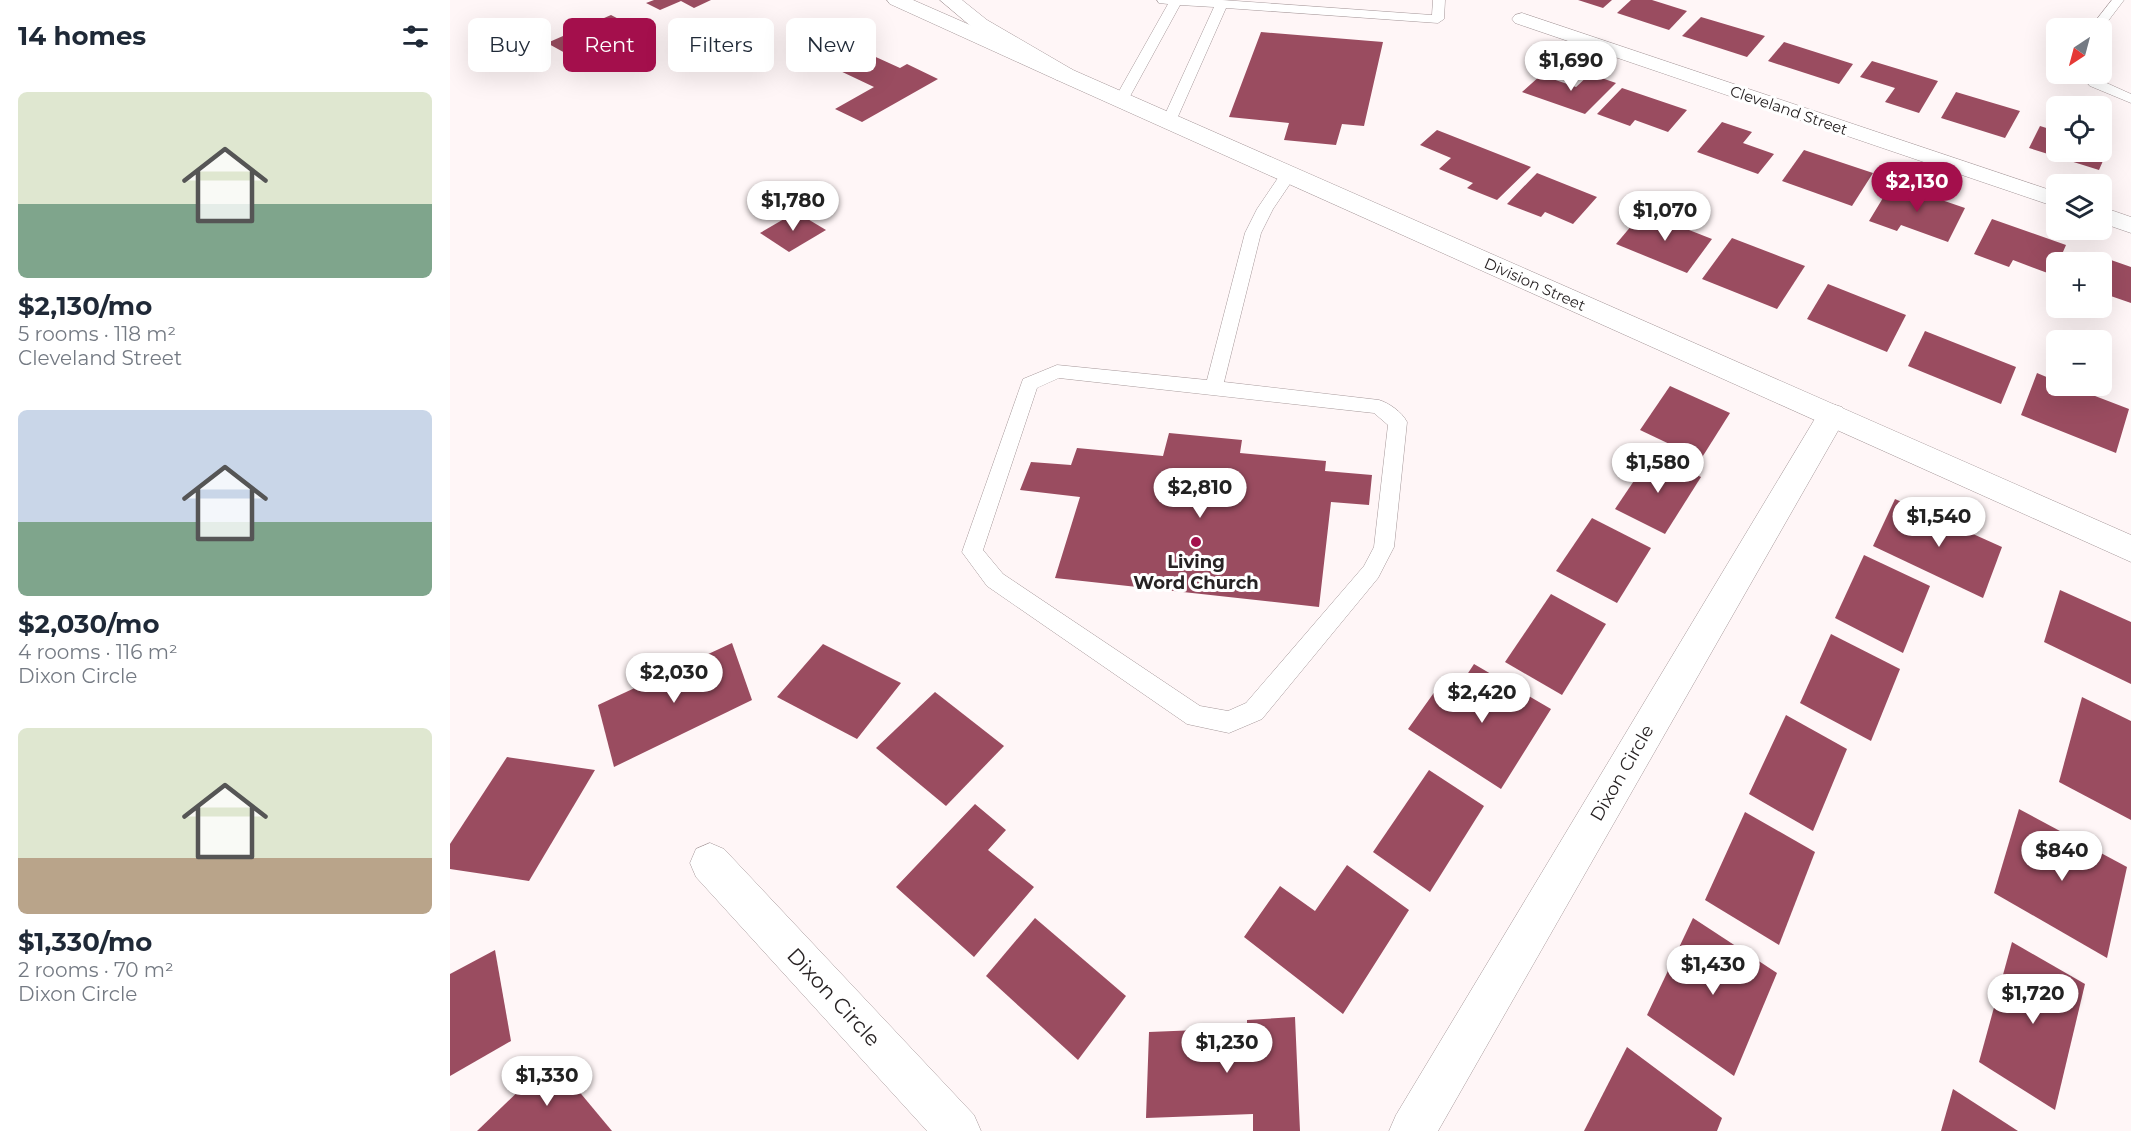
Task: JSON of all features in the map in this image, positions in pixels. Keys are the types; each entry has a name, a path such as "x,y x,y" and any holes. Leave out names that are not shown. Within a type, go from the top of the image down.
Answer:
{"street":[{"path":"897,0 1065,75"},
{"name":"Division Street","path":"950,0 980,24 1065,75 2131,549"},
{"name":"Cleveland Street","path":"1522,20 2046,197"},
{"path":"2112,218 2131,225"},
{"name":"Dixon Circle","path":"1412,1131 1832,415"},
{"name":"Dixon Circle","path":"710,863 958,1131"}],"lane":[{"path":"1122,100 1169,0 1438,19 1439,0"},
{"path":"1365,14 1368,0"},
{"path":"2104,18 2118,0"},
{"path":"1169,122 1222,4"},
{"path":"2097,84 2131,99"},
{"path":"1214,387 1253,233 1288,175"},
{"path":"1057,372 1214,387 1378,407 1398,422 1384,546 1371,572 1254,711 1229,722 1195,716 995,580 972,552 1029,384 1057,372"}],"building":[{"path":"654,0 711,0 694,8 681,1 660,10 646,3"},
{"path":"1578,0 1612,0 1603,8"},
{"path":"1631,0 1652,0 1687,11 1669,30 1617,13"},
{"path":"1701,17 1765,36 1747,57 1682,36"},
{"path":"1261,32 1383,42 1364,126 1342,124 1336,145 1284,140 1289,123 1229,117"},
{"path":"563,36 563,52 551,45 551,41"},
{"path":"1784,42 1853,64 1839,84 1768,61"},
{"path":"876,57 900,68 907,64 938,79 862,122 835,109 874,87 842,72 876,72"},
{"path":"1872,61 1938,81 1919,113 1885,102 1895,88 1860,77"},
{"path":"1590,74 1616,83 1585,114 1522,92 1541,75 1576,87"},
{"path":"1622,88 1687,110 1668,132 1635,120 1630,126 1597,114"},
{"path":"1956,92 2020,111 2005,138 1941,118"},
{"path":"1722,122 1752,132 1743,143 1774,154 1758,174 1697,152"},
{"path":"2040,126 2046,128 2046,153 2029,148"},
{"path":"1437,130 1531,167 1497,200 1467,188 1473,183 1439,169 1451,158 1420,145"},
{"path":"1804,150 1873,173 1852,206 1782,181"},
{"path":"2074,162 2102,162 2099,170"},
{"path":"1537,173 1597,197 1573,224 1545,212 1541,217 1507,204"},
{"path":"1892,183 1965,208 1948,242 1901,225 1897,231 1869,221"},
{"path":"796,212 826,230 789,252 760,233"},
{"path":"1643,212 1712,239 1687,273 1616,244"},
{"path":"1992,219 2046,238 2046,240 2066,245 2063,252 2046,252 2046,272 2013,260 2009,267 1974,254"},
{"path":"1732,238 1805,266 1777,309 1702,279"},
{"path":"2112,260 2131,267 2131,303 2112,296"},
{"path":"1828,284 1906,315 1887,352 1807,319"},
{"path":"1925,331 2016,367 2001,404 1908,366"},
{"path":"2037,373 2046,377 2046,396 2095,396 2129,409 2116,453 2021,415"},
{"path":"1670,386 1730,413 1701,459 1640,430"},
{"name":"Living Word Church","path":"1169,433 1242,440 1240,453 1326,461 1325,471 1372,475 1369,505 1331,502 1319,607 1055,578 1080,497 1020,490 1031,462 1071,465 1077,448 1163,456"},
{"path":"1652,454 1701,477 1665,534 1615,509"},
{"path":"1895,499 2002,547 1983,598 1873,546"},
{"path":"1592,518 1651,548 1617,603 1556,571"},
{"path":"1864,555 1930,586 1903,653 1835,618"},
{"path":"2060,590 2131,622 2131,684 2044,642"},
{"path":"1551,594 1606,624 1562,695 1505,662"},
{"path":"1831,634 1900,669 1871,741 1800,703"},
{"path":"732,643 752,700 614,767 598,705"},
{"path":"823,644 901,683 857,739 777,697"},
{"path":"1474,664 1551,709 1501,789 1408,729 1438,687 1453,696"},
{"path":"935,692 1004,746 946,806 876,748"},
{"path":"2082,697 2131,721 2131,820 2059,782"},
{"path":"1786,715 1847,749 1813,831 1749,794"},
{"path":"507,757 595,770 529,881 450,869 450,844"},
{"path":"1429,770 1484,806 1430,892 1373,852"},
{"path":"975,804 1006,830 988,850 1034,887 974,957 896,887"},
{"path":"2019,809 2127,867 2107,958 1994,893"},
{"path":"1745,812 1815,852 1779,945 1705,900"},
{"path":"1347,865 1409,910 1343,1014 1244,937 1280,886 1315,911"},
{"path":"1035,918 1126,996 1078,1060 986,976"},
{"path":"1693,918 1777,973 1734,1076 1647,1015"},
{"path":"2012,942 2085,984 2055,1110 1979,1062"},
{"path":"495,950 511,1041 450,1076 450,974"},
{"path":"1295,1017 1300,1131 1253,1131 1253,1114 1146,1118 1149,1032 1247,1028 1247,1020"},
{"path":"1627,1047 1722,1118 1717,1131 1584,1131"},
{"path":"552,1059 612,1131 477,1131"},
{"path":"1953,1089 2018,1131 1941,1131"}],"place":[{"name":"Living Word Church","path":"1196,542"}]}
